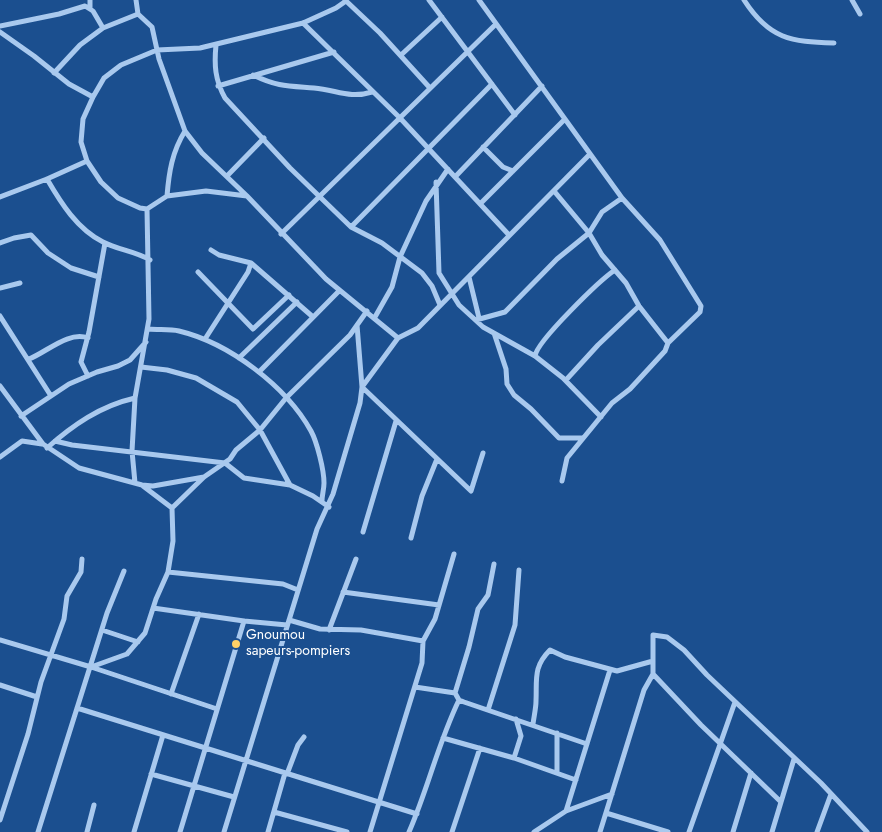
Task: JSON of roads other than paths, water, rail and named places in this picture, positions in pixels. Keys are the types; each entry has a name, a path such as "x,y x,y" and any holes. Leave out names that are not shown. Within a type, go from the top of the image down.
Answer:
{"street":[{"path":"90,0 90,8 103,28"},
{"path":"136,0 138,14 152,27 157,50 185,131 202,153 247,196 281,234 339,291 375,317 398,338"},
{"path":"430,0 515,115"},
{"path":"480,0 622,198 660,240 701,306 700,312 668,343 665,351 630,389 612,403 582,438 567,458 562,481"},
{"path":"744,0 767,26 782,38 806,42 834,43"},
{"path":"852,0 860,14"},
{"path":"247,196 206,191 167,196 147,209 140,208 118,198 101,182 87,161 81,142 85,114 104,78 112,71 157,50 216,45 303,23 336,8 345,1 402,55 430,88"},
{"path":"0,26 59,14 85,6 90,8"},
{"path":"54,73 80,45 103,28 138,14"},
{"path":"402,55 442,17"},
{"path":"303,23 400,118 509,235"},
{"path":"281,234 496,24"},
{"path":"0,32 77,90 93,97"},
{"path":"216,45 214,64 218,86 225,98 290,168 352,227 376,239 422,273 432,286 440,305"},
{"path":"218,86 334,52"},
{"path":"253,75 273,85 315,88 350,96 372,92"},
{"path":"352,227 428,147 492,84"},
{"path":"455,177 542,86"},
{"path":"480,204 565,119"},
{"path":"167,196 174,152 185,131"},
{"path":"227,176 264,138"},
{"path":"483,147 503,166 513,171"},
{"path":"362,387 398,338 418,328 590,154"},
{"path":"0,197 87,161"},
{"path":"375,317 392,288 400,257 436,182 448,169"},
{"path":"47,179 71,216 105,243 139,254 150,260"},
{"path":"436,182 439,273 458,305 494,333 535,356 566,380 601,417"},
{"path":"554,191 589,233 598,250 626,283 640,306 668,343"},
{"path":"477,319 505,312 557,259 589,233 602,212 622,198"},
{"path":"135,483 132,450 135,398 149,329 150,260 147,209"},
{"path":"0,244 19,236 32,235 48,253 71,268 99,277"},
{"path":"88,376 81,362 88,338 105,243"},
{"path":"211,250 219,255 251,263 313,317"},
{"path":"206,339 248,272 251,263"},
{"path":"535,356 538,346 579,301 593,291 604,277 615,270"},
{"path":"198,272 253,329 289,295"},
{"path":"469,277 477,319"},
{"path":"0,288 20,283"},
{"path":"259,372 339,291"},
{"path":"239,358 297,302"},
{"path":"566,380 598,345 640,306"},
{"path":"91,667 127,654 145,633 168,572 173,541 172,508 204,476 225,462 260,430 286,398 331,356 367,311"},
{"path":"0,316 51,396"},
{"path":"224,832 317,529 329,507 360,404 362,387 357,324"},
{"path":"149,329 177,330 206,339 259,372 286,398 300,412 316,444 324,484 322,501"},
{"path":"494,333 506,369 508,384 514,395 531,409 559,438 582,438"},
{"path":"29,359 49,350 66,339 80,336 88,338"},
{"path":"22,416 51,396 88,376 130,360 146,341"},
{"path":"141,367 182,373 211,385 236,402 260,430 290,485"},
{"path":"0,386 45,446 79,468 142,485 153,486 204,476"},
{"path":"362,387 471,491 483,453"},
{"path":"0,457 22,441 45,446 55,441 85,418 118,402 135,398"},
{"path":"364,532 396,421"},
{"path":"55,441 72,445 132,450 225,462 244,478 290,485 322,501 329,507"},
{"path":"410,538 422,496 437,459"},
{"path":"142,485 172,508"},
{"path":"370,832 422,663 423,641 439,605 454,554"},
{"path":"0,820 2,803 28,734 46,666 64,619 67,596 81,572 82,559"},
{"path":"329,630 356,559"},
{"path":"494,564 488,596 478,609 470,647 455,693 459,700 587,744"},
{"path":"488,710 515,625 519,570"},
{"path":"38,832 102,630 124,571"},
{"path":"168,572 283,584 298,590"},
{"path":"343,592 439,605"},
{"path":"153,608 244,621 288,622 329,630 361,630 423,641"},
{"path":"171,694 199,614"},
{"path":"180,832 244,621"},
{"path":"102,630 138,642"},
{"path":"600,832 644,690 653,674 653,636 667,637 684,650 831,794 867,832"},
{"path":"0,640 91,667 217,709"},
{"path":"533,724 536,704 534,684 541,661 550,650 565,657 617,671 653,661"},
{"path":"566,811 610,670"},
{"path":"653,674 781,802"},
{"path":"0,686 37,697"},
{"path":"414,687 455,693"},
{"path":"409,832 443,738 459,700"},
{"path":"689,832 735,702"},
{"path":"77,708 417,814"},
{"path":"514,758 521,736 516,719"},
{"path":"557,733 557,773"},
{"path":"134,832 163,735"},
{"path":"268,832 286,773 298,745 304,737"},
{"path":"443,738 514,758 576,780"},
{"path":"452,832 480,748"},
{"path":"772,832 794,759"},
{"path":"733,832 751,773"},
{"path":"151,774 234,797"},
{"path":"534,832 566,811 612,794"},
{"path":"817,832 831,794"},
{"path":"87,832 94,805"},
{"path":"274,812 347,832"},
{"path":"606,813 668,832"}],"place":[{"name":"Gnoumou sapeurs-pompiers","path":"236,644"}]}
